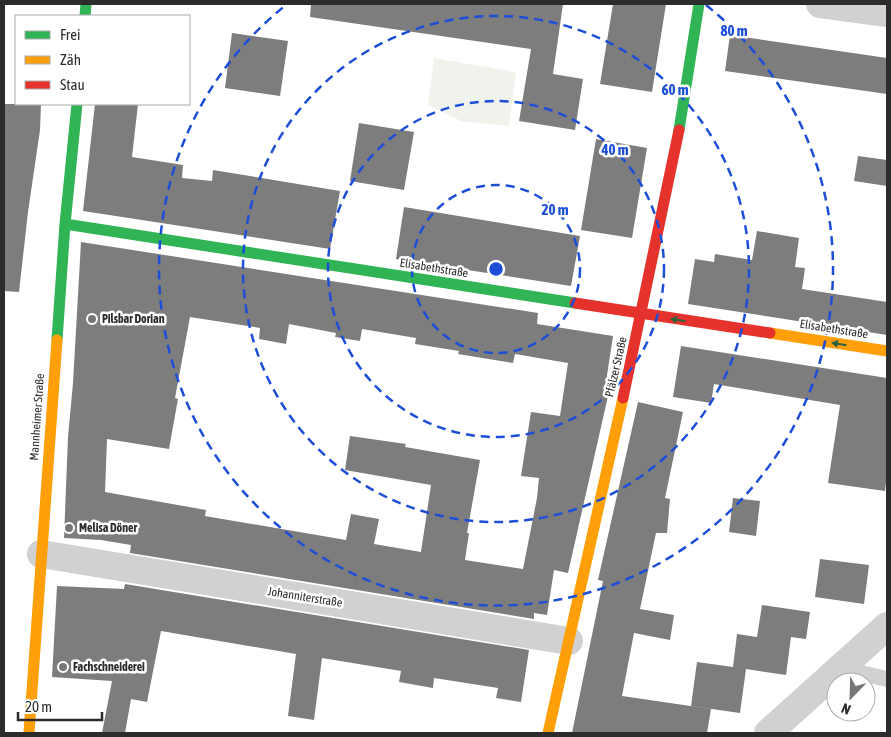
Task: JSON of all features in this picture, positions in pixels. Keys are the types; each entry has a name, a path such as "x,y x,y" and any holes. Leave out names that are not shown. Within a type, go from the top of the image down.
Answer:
{"street":[{"name":"Pfälzer Straße","path":"548,733 642,314 678,138 699,4"},
{"path":"820,4 887,13"},
{"name":"Mannheimer Straße","path":"29,733 65,224 77,105"},
{"name":"Elisabethstraße","path":"65,224 887,352"},
{"name":"Johanniterstraße","path":"41,554 569,641"},
{"path":"768,733 887,626"}],"lane":[{"path":"839,668 887,680"}],"shaded area":[{"path":"434,58 516,72 509,126 461,121 428,105"}],"building":[{"path":"311,4 563,4 553,74 583,79 575,130 519,121 531,49 310,17"},
{"path":"613,4 666,4 652,92 600,84"},
{"path":"232,33 288,41 280,96 225,88"},
{"path":"730,35 887,58 887,94 725,71"},
{"path":"4,104 41,105 40,130 19,292 4,291"},
{"path":"95,105 138,105 132,157 183,165 182,178 212,181 213,170 340,191 330,249 83,211"},
{"path":"359,123 414,132 404,190 350,181"},
{"path":"596,139 647,148 632,238 581,230"},
{"path":"858,156 887,160 887,186 854,181"},
{"path":"404,207 580,236 571,286 396,259"},
{"path":"757,231 799,238 795,267 805,268 802,289 887,302 887,335 688,304 695,259 714,262 715,254 752,260"},
{"path":"81,242 538,313 537,324 613,336 604,395 608,396 568,573 554,570 547,615 534,613 534,619 130,553 131,545 101,540 64,538 68,437","holes":["190,317 260,328 259,339 286,344 289,324 336,333 335,337 360,341 362,329 416,338 415,344 459,351 458,354 513,363 515,354 568,363 560,416 531,412 521,476 539,478 523,569 465,560 469,533 467,533 480,460 405,447 406,444 350,436 345,470 431,485 421,552 374,544 379,519 351,514 346,540 205,516 206,510 105,492 107,439 169,449 178,399 175,398"]},
{"path":"681,346 887,378 887,475 885,491 828,483 840,405 714,384 711,403 673,397"},
{"path":"638,402 683,412 665,498 670,499 667,533 656,533 640,609 674,615 670,640 634,633 622,696 711,709 707,733 572,733 603,581 598,580"},
{"path":"733,498 760,501 756,536 729,532"},
{"path":"820,559 869,565 864,604 815,597"},
{"path":"125,584 529,650 521,702 496,698 498,688 434,678 433,688 399,682 401,671 322,658 314,720 288,716 296,654 161,631 147,702 131,699 125,733 102,733 112,681 52,677 57,586 124,589"},
{"path":"762,605 810,612 806,639 791,637 786,675 746,669 740,713 691,706 697,662 733,667 737,634 757,637"}],"traffic: fast":[{"path":"85,15 86,4"},
{"path":"679,130 699,4"},
{"path":"57,340 65,224 77,105"},
{"path":"65,224 575,303"}],"traffic: slow":[{"path":"770,333 887,351"},
{"path":"29,733 57,340"},
{"path":"548,733 623,398"}],"traffic: jam":[{"path":"623,398 679,130"},
{"path":"575,303 770,333"}],"place":[{"name":"Pilsbar Dorian","path":"92,319"},
{"name":"Melisa Döner","path":"69,528"},
{"name":"Fachschneiderei","path":"63,667"}]}
